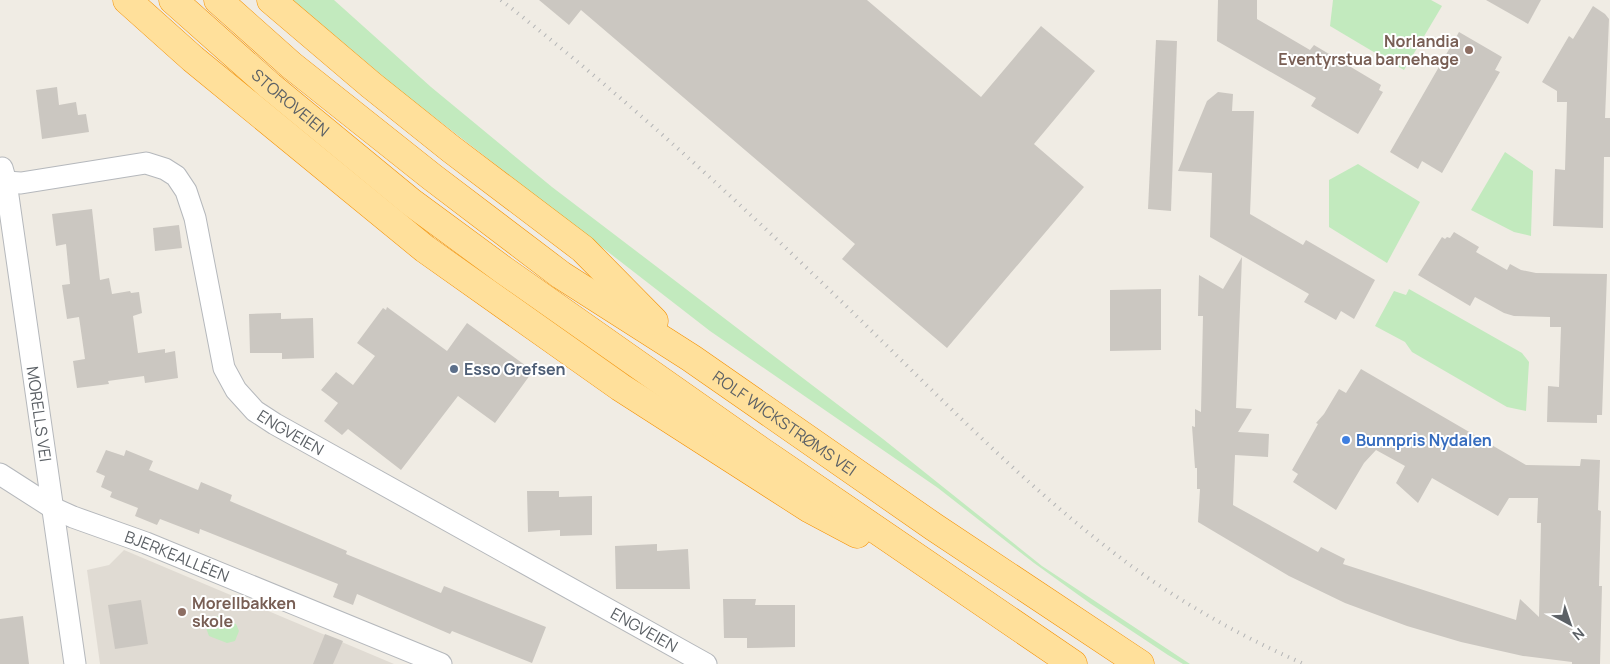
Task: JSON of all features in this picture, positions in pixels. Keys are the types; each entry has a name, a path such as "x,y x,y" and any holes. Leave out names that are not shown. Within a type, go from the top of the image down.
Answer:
{"highway":[{"path":"127,0 207,71 425,249 604,376 810,509 985,604 1073,664"},
{"name":"STOROVEIEN","path":"173,0 270,86 411,202 641,367 985,604"},
{"name":"STOROVEIEN","path":"218,0 291,65 432,177"},
{"path":"271,0 451,150 583,250 691,358"},
{"name":"ROLF WICKSTRØMS VEI","path":"432,177 561,275 691,358 934,527 1140,664"}],"street":[{"name":"ENGVEIEN","path":"2,174 21,183 146,163 166,169 176,176 186,191 195,218 224,368 236,390 255,411 284,429 706,664"},
{"name":"MORELLS VEI","path":"2,174 76,664"},
{"name":"BJERKEALLÉEN","path":"0,474 53,508 73,517 146,543 441,664"}],"shaded area":[{"name":"Morellbakken skole","path":"124,550 394,664 100,664 87,570 109,565"}],"green space":[{"path":"293,0 334,0 431,87 552,187 883,439 1042,566 1190,664 1183,664 1168,655 1091,604 1034,563 938,488 710,331 398,89"},
{"path":"1333,0 1431,0 1442,6 1404,70 1330,26"},
{"path":"1505,152 1533,171 1531,236 1514,232 1471,210"},
{"path":"1358,164 1420,202 1387,263 1329,227 1329,180"},
{"path":"1409,289 1522,353 1529,362 1526,411 1507,407 1412,352 1405,342 1375,326 1394,291 1406,295"},
{"path":"218,616 236,624 239,631 235,641 227,643 209,636 206,628 210,619"}],"building":[{"path":"539,0 867,0 981,97 1041,26 1095,71 1034,144 1084,187 947,348 842,259 855,244 581,10 569,25"},
{"path":"1218,0 1257,0 1257,19 1310,50 1314,45 1381,85 1379,90 1383,92 1358,134 1311,106 1316,98 1217,41"},
{"path":"1486,0 1541,0 1528,24"},
{"path":"1593,6 1609,19 1605,118 1610,118 1610,157 1604,157 1603,228 1553,226 1555,169 1565,170 1567,102 1557,102 1557,91 1542,82 1569,36 1573,39"},
{"path":"1459,32 1502,57 1495,70 1500,72 1442,173 1422,161 1418,169 1390,152"},
{"path":"1156,40 1177,41 1171,211 1148,209"},
{"path":"57,87 59,105 76,102 78,115 86,114 89,132 42,139 36,90"},
{"path":"1218,92 1233,94 1232,111 1254,111 1250,214 1303,245 1306,240 1375,280 1354,319 1341,311 1336,320 1304,302 1309,294 1210,237 1212,173 1178,171 1207,101"},
{"path":"92,209 100,280 109,278 112,294 130,291 131,293 139,292 142,313 133,316 138,353 165,349 165,353 175,351 178,378 145,383 144,376 108,381 109,384 77,388 73,361 85,359 79,317 67,319 62,285 70,284 66,244 56,246 52,214"},
{"path":"179,225 182,248 155,251 153,228"},
{"path":"1454,232 1479,247 1476,252 1507,270 1510,264 1521,270 1536,273 1607,274 1602,415 1597,415 1597,423 1547,422 1548,386 1559,387 1561,327 1550,327 1550,317 1514,316 1504,313 1475,297 1470,306 1418,275 1442,237 1445,239 1447,237 1450,238"},
{"path":"1242,257 1236,408 1252,409 1238,432 1269,434 1268,457 1235,455 1233,505 1318,552 1321,547 1345,559 1343,564 1516,620 1520,599 1539,617 1541,523 1537,523 1538,498 1509,498 1498,516 1432,478 1418,503 1396,483 1405,466 1376,450 1364,463 1336,510 1293,482 1298,474 1292,470 1318,424 1316,423 1324,414 1339,389 1346,393 1361,369 1526,465 1580,466 1581,459 1600,460 1598,510 1601,511 1599,586 1602,586 1600,664 1572,664 1572,662 1523,656 1461,642 1407,626 1345,603 1289,576 1198,522 1200,489 1197,489 1197,468 1195,468 1192,426 1195,427 1195,409 1201,412 1203,316 1198,316 1199,275 1223,289"},
{"path":"1161,289 1161,350 1110,351 1110,290"},
{"path":"387,307 447,351 467,323 533,371 495,423 458,396 401,470 348,429 342,435 324,421 338,403 321,390 336,372 353,385 375,356 357,343 383,308 386,310"},
{"path":"281,313 281,319 313,318 314,358 282,359 282,353 250,353 249,314"},
{"path":"106,450 124,456 126,450 153,461 149,470 198,490 201,482 232,495 230,501 347,551 346,554 441,593 444,586 546,627 532,663 452,631 450,634 357,594 353,605 333,597 338,584 200,529 199,534 160,519 157,525 135,516 138,508 110,497 112,492 101,487 105,476 96,472"},
{"path":"527,491 559,491 559,497 592,496 592,535 560,536 560,530 528,532"},
{"path":"657,544 657,551 688,549 690,589 616,589 615,546"},
{"path":"723,599 756,599 755,605 795,605 795,647 747,648 747,638 724,638"},
{"path":"141,600 148,644 115,649 108,605"},
{"path":"23,616 29,664 0,664 0,619"},
{"path":"325,634 343,641 333,664 313,664"}],"railway":[{"path":"501,0 590,72 719,185 802,263 977,434 1081,527 1161,587 1255,641 1304,664"}],"place":[{"name":"Norlandia Eventyrstua barnehage","path":"1469,50"},
{"name":"Esso Grefsen","path":"454,369"},
{"name":"Bunnpris Nydalen","path":"1346,440"},
{"name":"Morellbakken skole","path":"182,612"}]}
